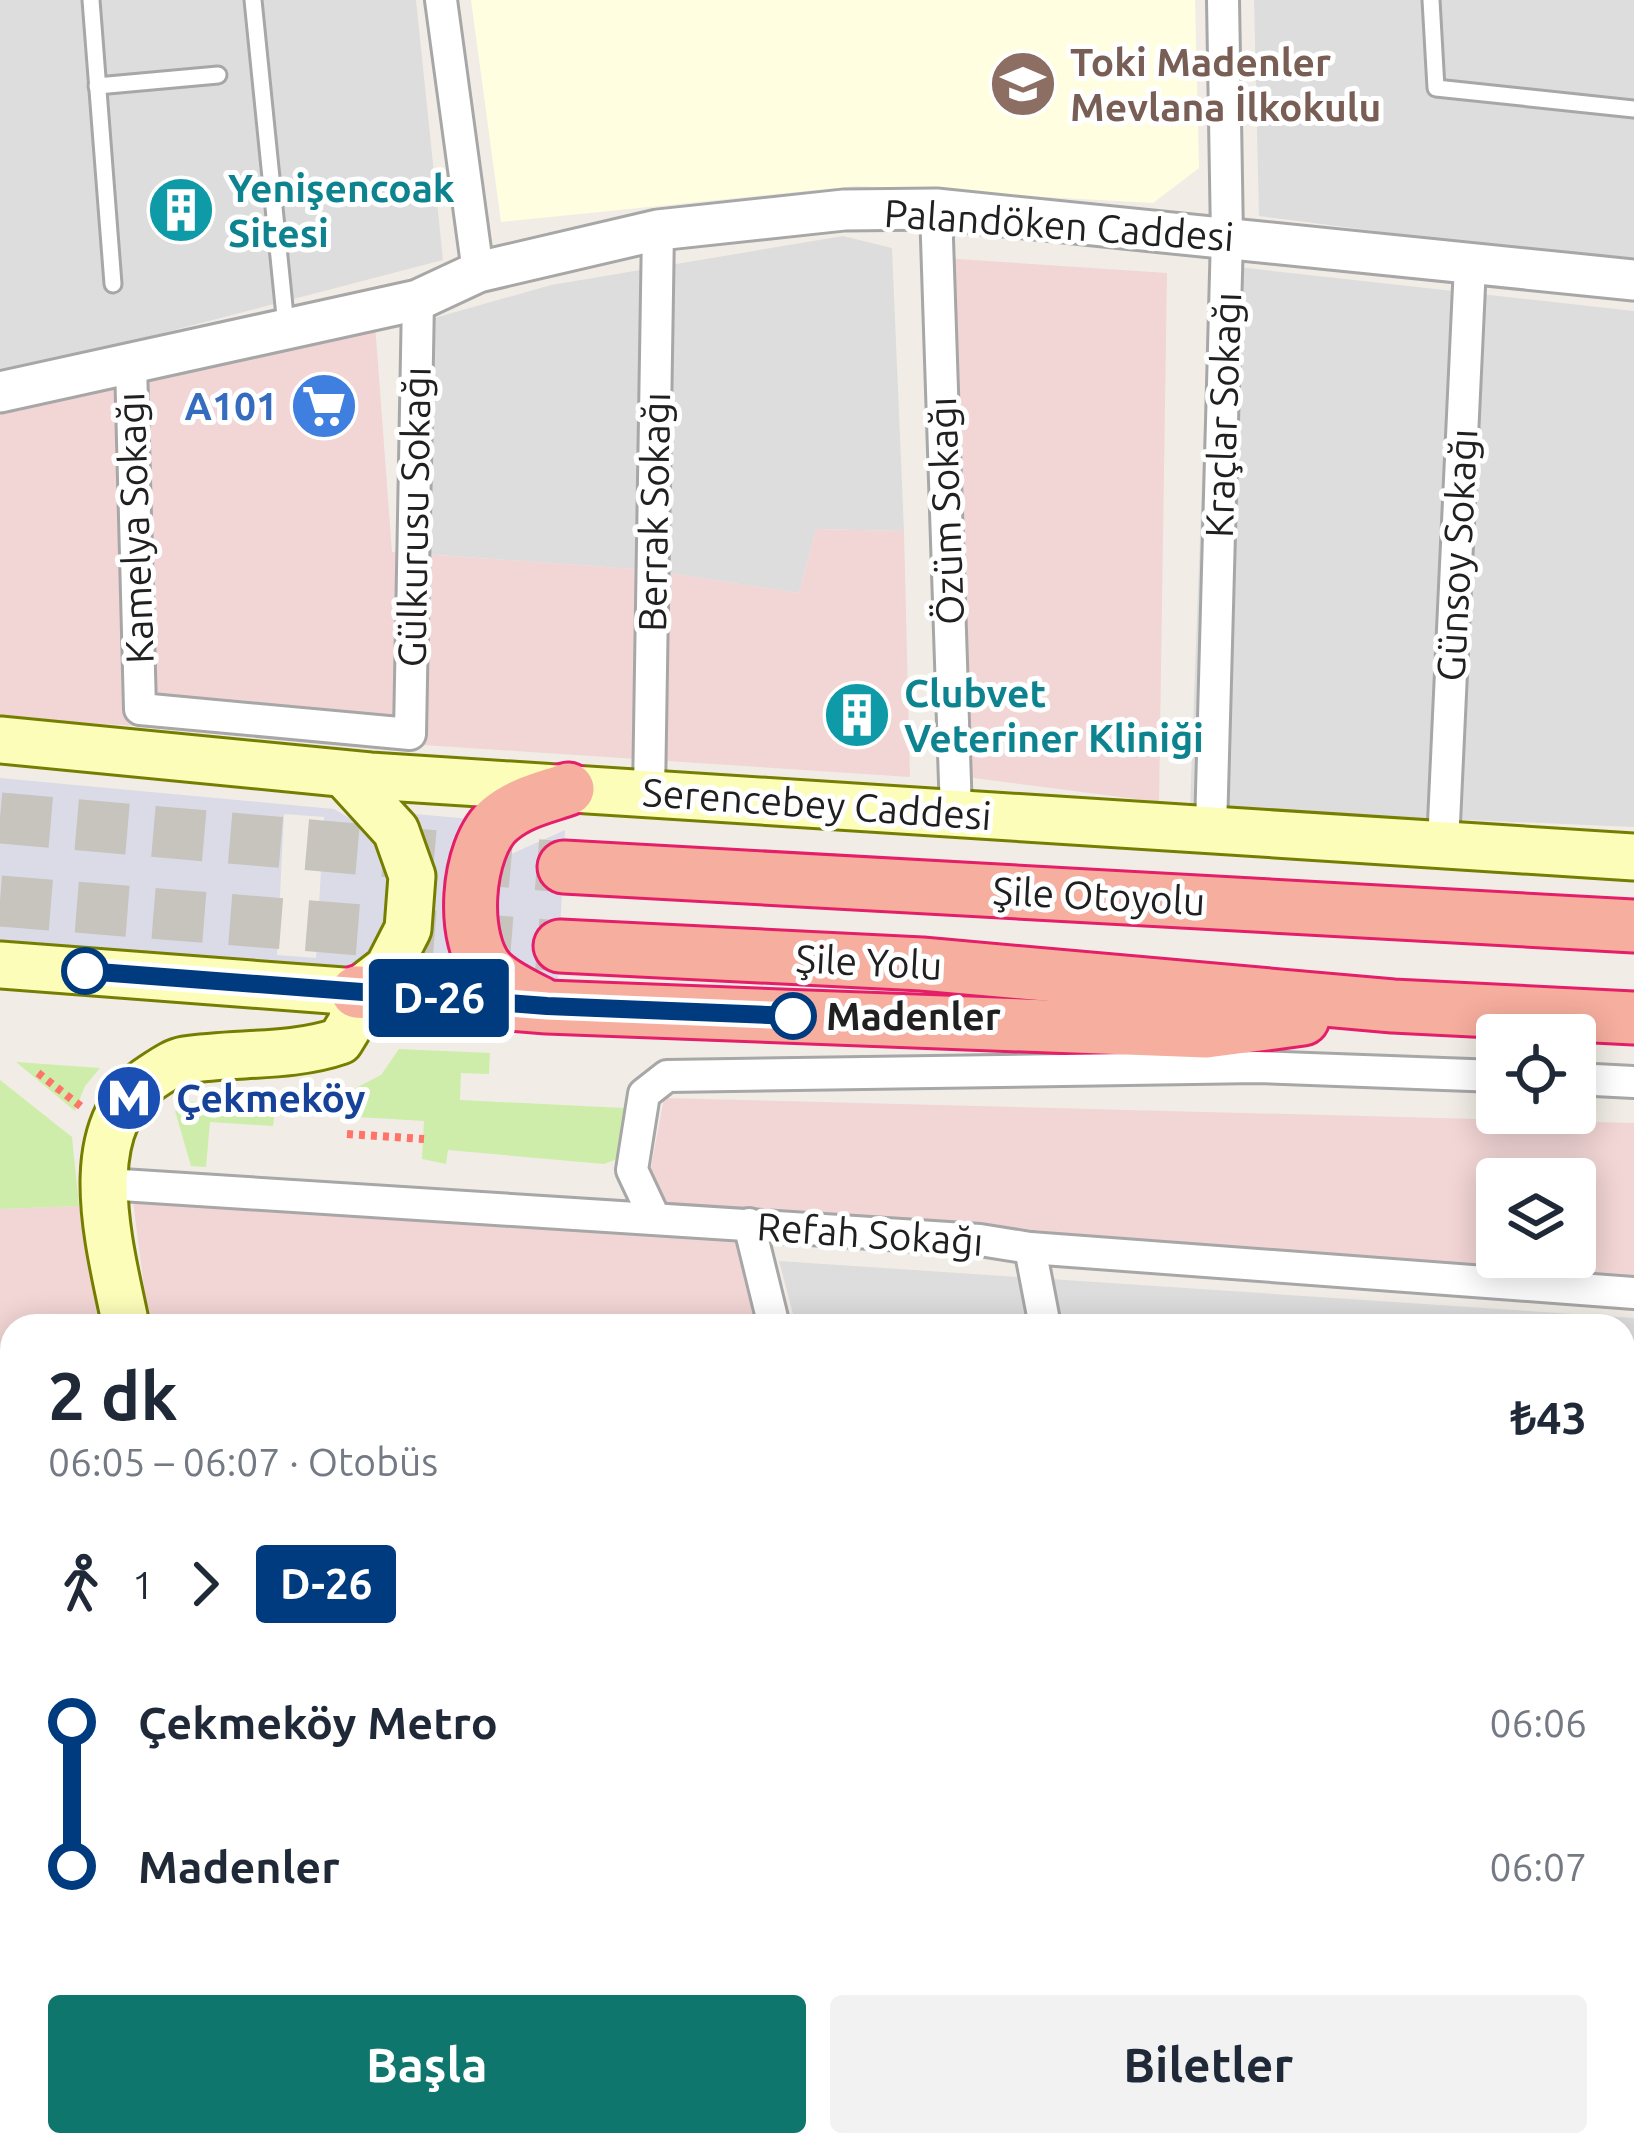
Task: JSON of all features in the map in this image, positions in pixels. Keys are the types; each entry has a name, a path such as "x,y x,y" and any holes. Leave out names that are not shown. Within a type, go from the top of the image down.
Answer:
{"highway":[{"path":"547,1006 489,972 474,942 470,902 476,862 496,821 524,803 568,789"},
{"name":"Şile Otoyolu","path":"564,867 1634,926"},
{"name":"Şile Yolu","path":"560,946 922,964 1393,1006"},
{"path":"357,992 547,1006 1206,1032 1393,1006 1634,1018"}],"main road":[{"name":"Serencebey Caddesi","path":"0,740 344,774 1634,856"},
{"path":"124,1314 111,1251 106,1156 127,1095 178,1060 317,1049 340,1041 351,1023 357,992 388,968 408,929 412,876 396,831 344,774"},
{"path":"0,965 357,992"}],"street":[{"path":"441,0 478,272"},
{"name":"Kraçlar Sokağı","path":"1211,829 1227,237 1223,0"},
{"name":"Palandöken Caddesi","path":"0,392 418,300 478,272 658,230 844,210 937,209 1634,280"},
{"name":"Özüm Sokağı","path":"937,209 956,813"},
{"name":"Berrak Sokağı","path":"649,794 658,230"},
{"name":"Günsoy Sokağı","path":"1444,844 1470,265"},
{"name":"Gülkurusu Sokağı","path":"410,734 418,300"},
{"name":"Kamelya Sokağı","path":"131,364 140,709 410,734"},
{"path":"655,1219 632,1170 644,1094 667,1076 1257,1067 1476,1075"},
{"path":"1596,1080 1634,1082"},
{"name":"Refah Sokağı","path":"106,1184 980,1240 1030,1248 1634,1293"},
{"path":"749,1224 770,1314"},
{"path":"1030,1248 1044,1314"}],"lane":[{"path":"92,0 113,284"},
{"path":"253,0 286,329"},
{"path":"1431,0 1436,88 1634,109"},
{"path":"97,86 218,75"}],"path":[{"path":"38,1073 88,1112"},
{"path":"347,1134 424,1139"}],"shaded area":[{"path":"0,0 416,0 443,260 101,349 0,370"},
{"path":"471,0 1195,0 1199,168 1153,203 856,186 501,222"},
{"path":"1254,0 1634,0 1634,264 1259,216"},
{"path":"843,236 892,248 904,531 816,529 799,593 649,570 423,554 424,321 551,285"},
{"path":"942,258 1167,273 1159,802 943,774"},
{"path":"1210,264 1634,311 1634,827 1190,808"},
{"path":"375,324 392,552 649,570 799,593 816,529 904,531 910,777 0,717 0,405"},
{"path":"0,778 334,809 368,829 391,870 394,908 381,945 354,967 0,941","holes":["284,814 324,817 316,958 277,955"]},
{"path":"404,813 482,820 473,985 401,981 431,914 436,878"},
{"path":"565,830 557,994 488,945 490,887 509,855"},
{"path":"664,1098 1476,1119 1476,1134 1596,1134 1596,1122 1634,1123 1634,1280 1596,1277 1596,1158 1476,1158 1476,1268 742,1212 763,1314 147,1314 133,1201 643,1210"},
{"path":"79,1206 101,1314 0,1314 0,1209"},
{"path":"779,1261 1574,1314 793,1314"}],"green space":[{"path":"399,1049 490,1053 489,1074 461,1073 460,1100 624,1108 617,1159 604,1164 448,1150 446,1164 422,1159 424,1121 275,1112 273,1126 210,1122 206,1167 191,1166 175,1111 187,1102 344,1094 381,1075"},
{"path":"16,1062 100,1068 85,1086 75,1111"},
{"path":"0,1080 72,1137 79,1206 0,1209"}],"tunnel":[{"path":"0,818 564,867"},
{"path":"0,901 560,946"}],"bus line":[{"name":"D-26","path":"85,971 547,1006 793,1016"}],"place":[{"name":"Toki Madenler Mevlana İlkokulu","path":"1023,84"},
{"name":"Yenişencoak Sitesi","path":"181,210"},
{"name":"A101","path":"324,406"},
{"name":"Clubvet Veteriner Kliniği","path":"857,715"},
{"name":"Madenler","path":"793,1016"},
{"name":"Çekmeköy","path":"129,1098"}]}
